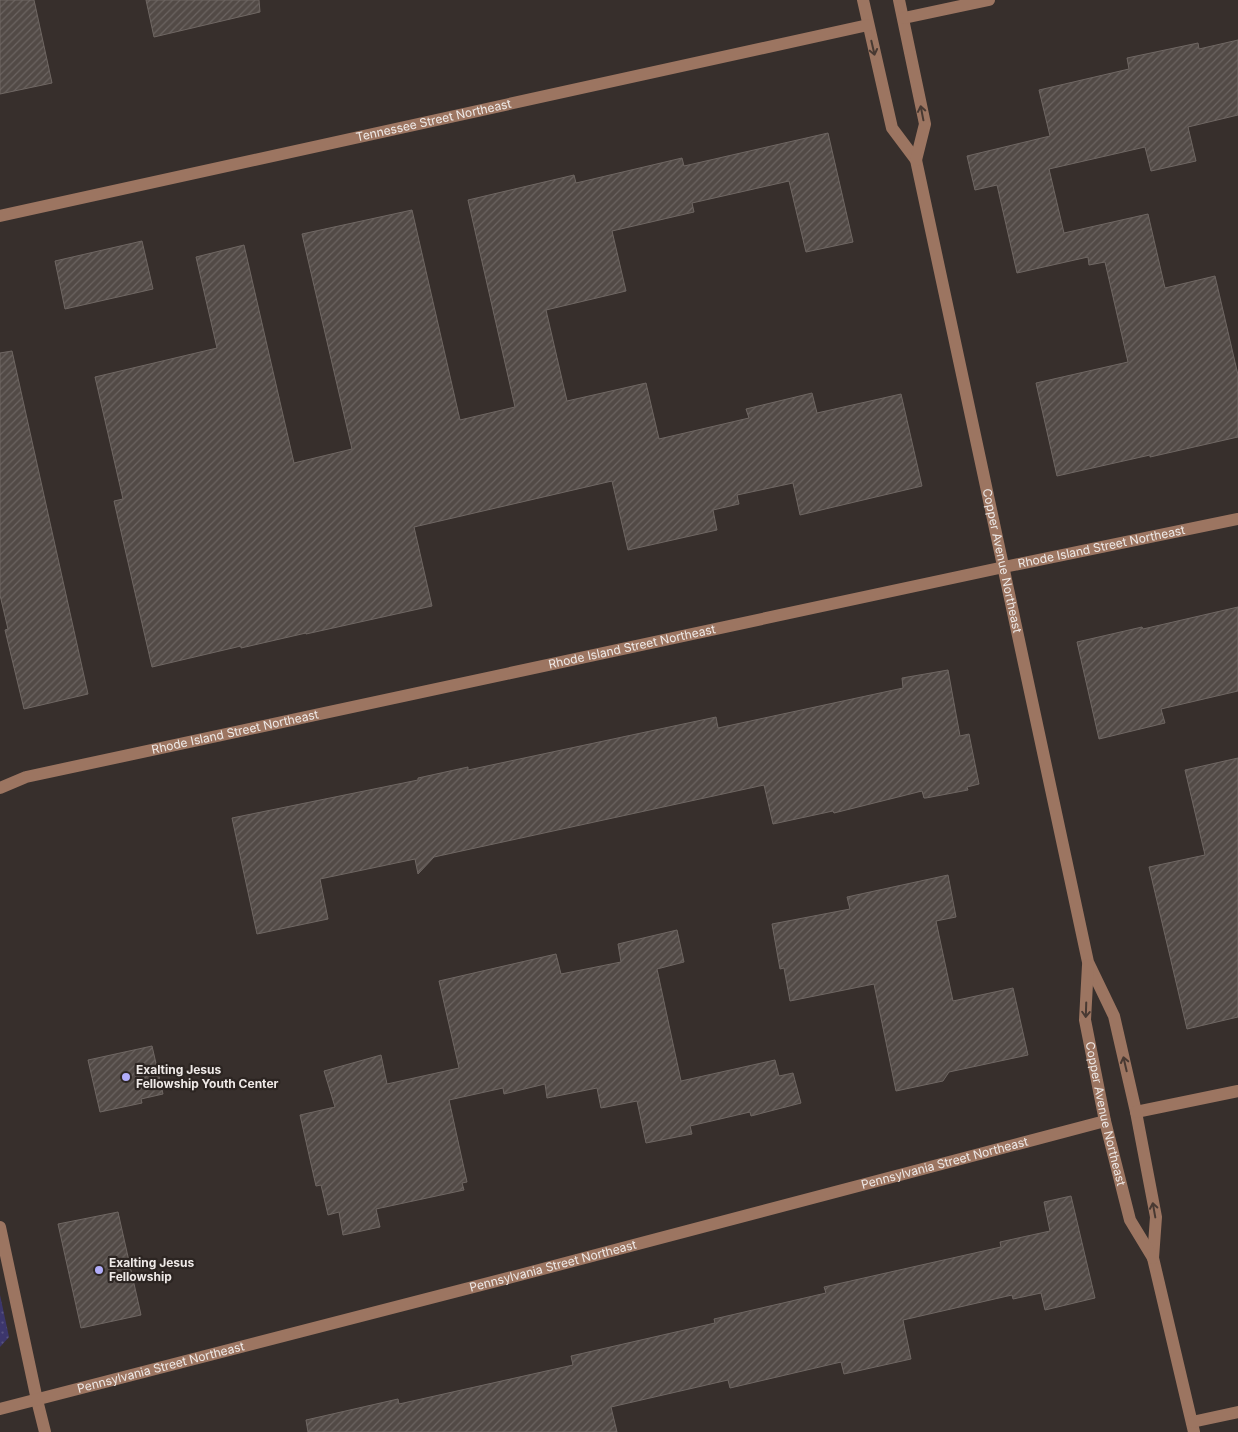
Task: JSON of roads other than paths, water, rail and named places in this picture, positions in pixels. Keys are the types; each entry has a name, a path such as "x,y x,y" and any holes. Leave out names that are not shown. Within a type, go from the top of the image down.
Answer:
{"street":[{"name":"Copper Avenue Northeast","path":"863,0 892,128 916,160 1088,962 1114,1016 1136,1112 1156,1217 1153,1258 1193,1427"},
{"name":"Copper Avenue Northeast","path":"899,0 925,124 916,160"},
{"path":"904,18 989,0"},
{"name":"Tennessee Street Northeast","path":"0,216 868,25"},
{"name":"Rhode Island Street Northeast","path":"0,788 26,778 1004,567 1238,519"},
{"name":"Rhode Island Street Northeast","path":"0,777 26,778"},
{"name":"Copper Avenue Northeast","path":"1088,962 1085,1020 1105,1121 1130,1220 1153,1258"},
{"path":"1136,1112 1238,1091"},
{"name":"Pennsylvania Street Northeast","path":"0,1409 1105,1121"},
{"path":"0,1227 45,1432"},
{"path":"1193,1427 1238,1412"}],"place":[{"name":"Exalting Jesus Fellowship Youth Center","path":"126,1077"},
{"name":"Exalting Jesus Fellowship","path":"99,1270"}]}
